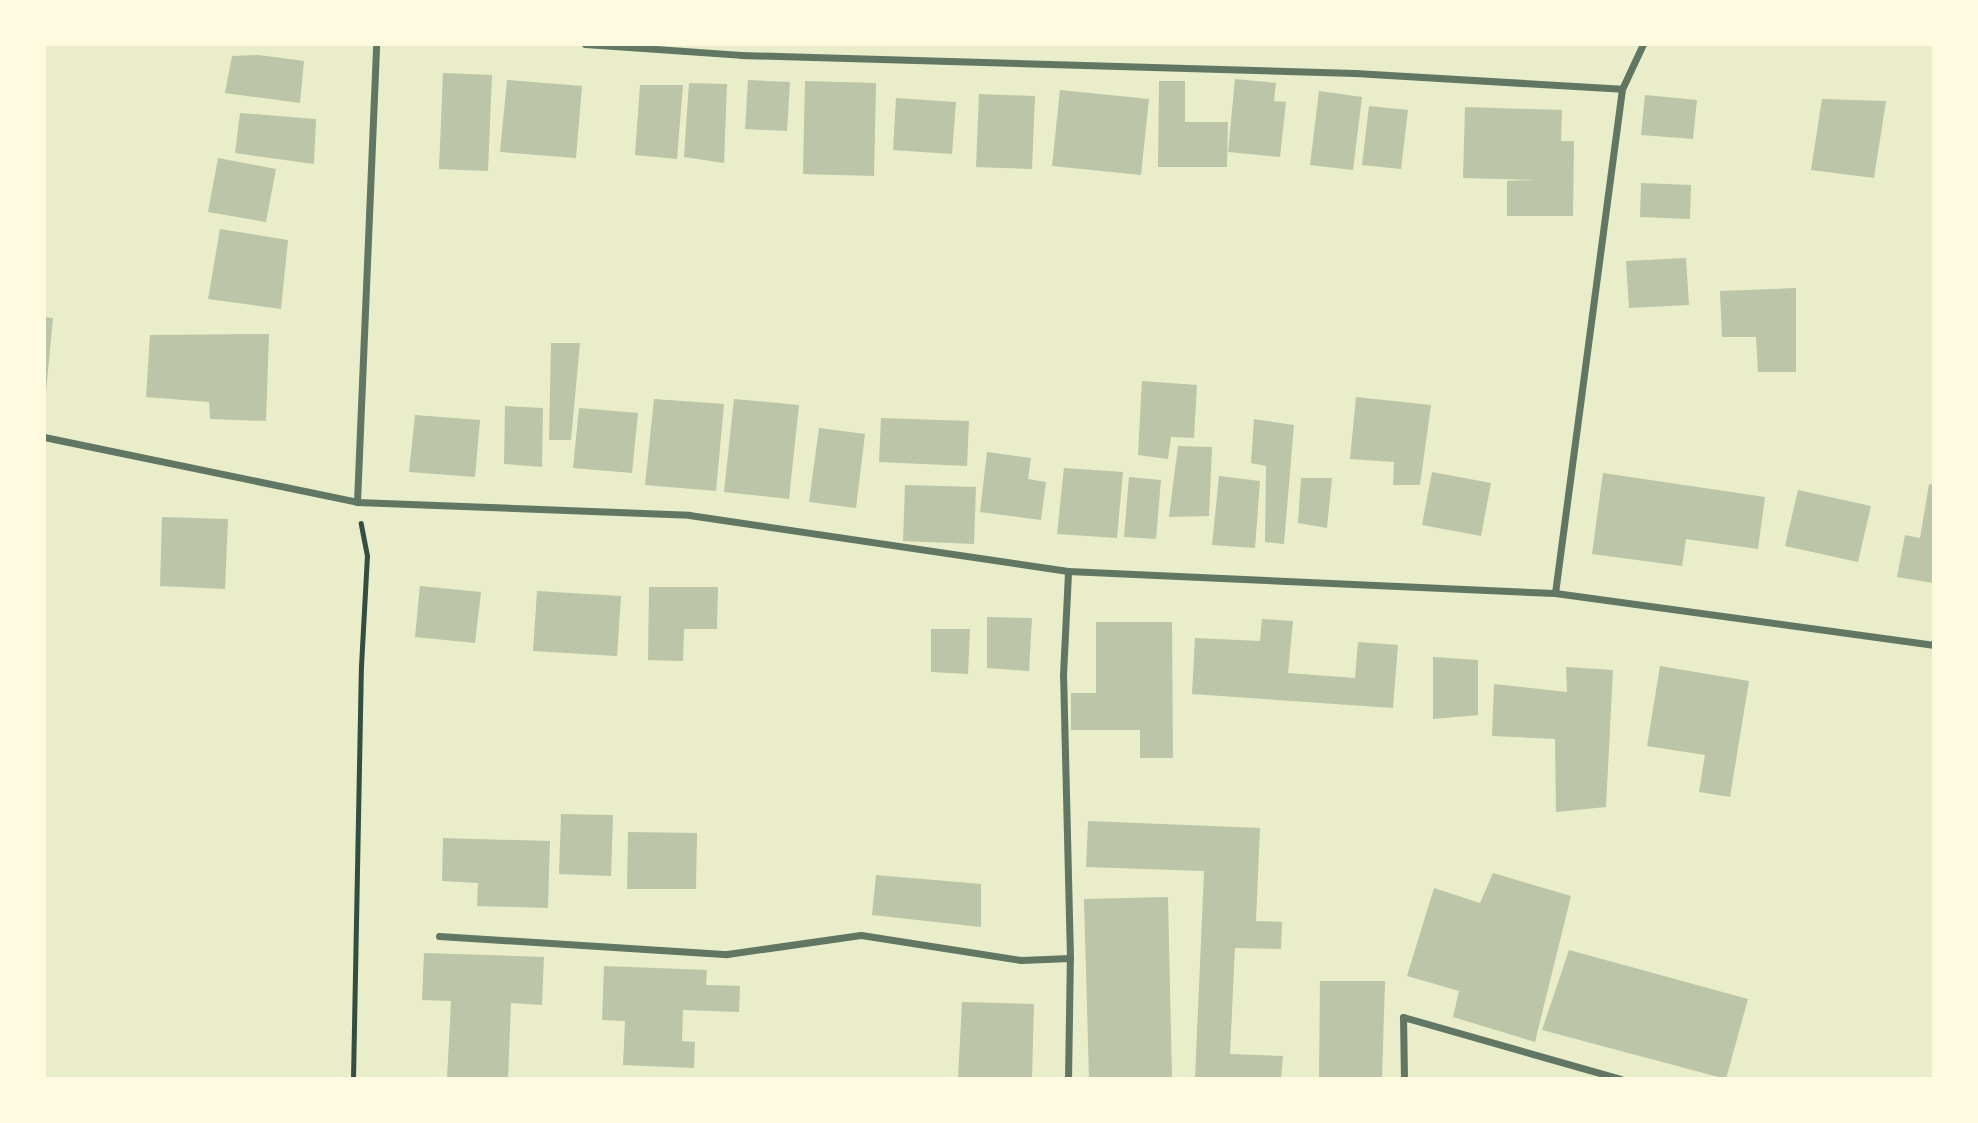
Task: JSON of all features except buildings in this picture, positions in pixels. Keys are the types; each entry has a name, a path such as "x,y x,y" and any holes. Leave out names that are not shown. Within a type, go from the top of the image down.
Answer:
{"street":[{"path":"356,502 376,44"},
{"path":"585,44 741,55 1355,73 1622,89"},
{"path":"1555,593 1622,89 1643,44"},
{"path":"44,437 356,502 689,515 1068,571 1555,593 1934,645"},
{"path":"1068,571 1063,675 1070,958 1068,1079"},
{"path":"439,936 727,954 861,935 1021,960 1070,958"},
{"path":"1404,1079 1403,1017 1620,1079"}],"path":[{"path":"353,1079 361,666 367,556 356,502"}]}
